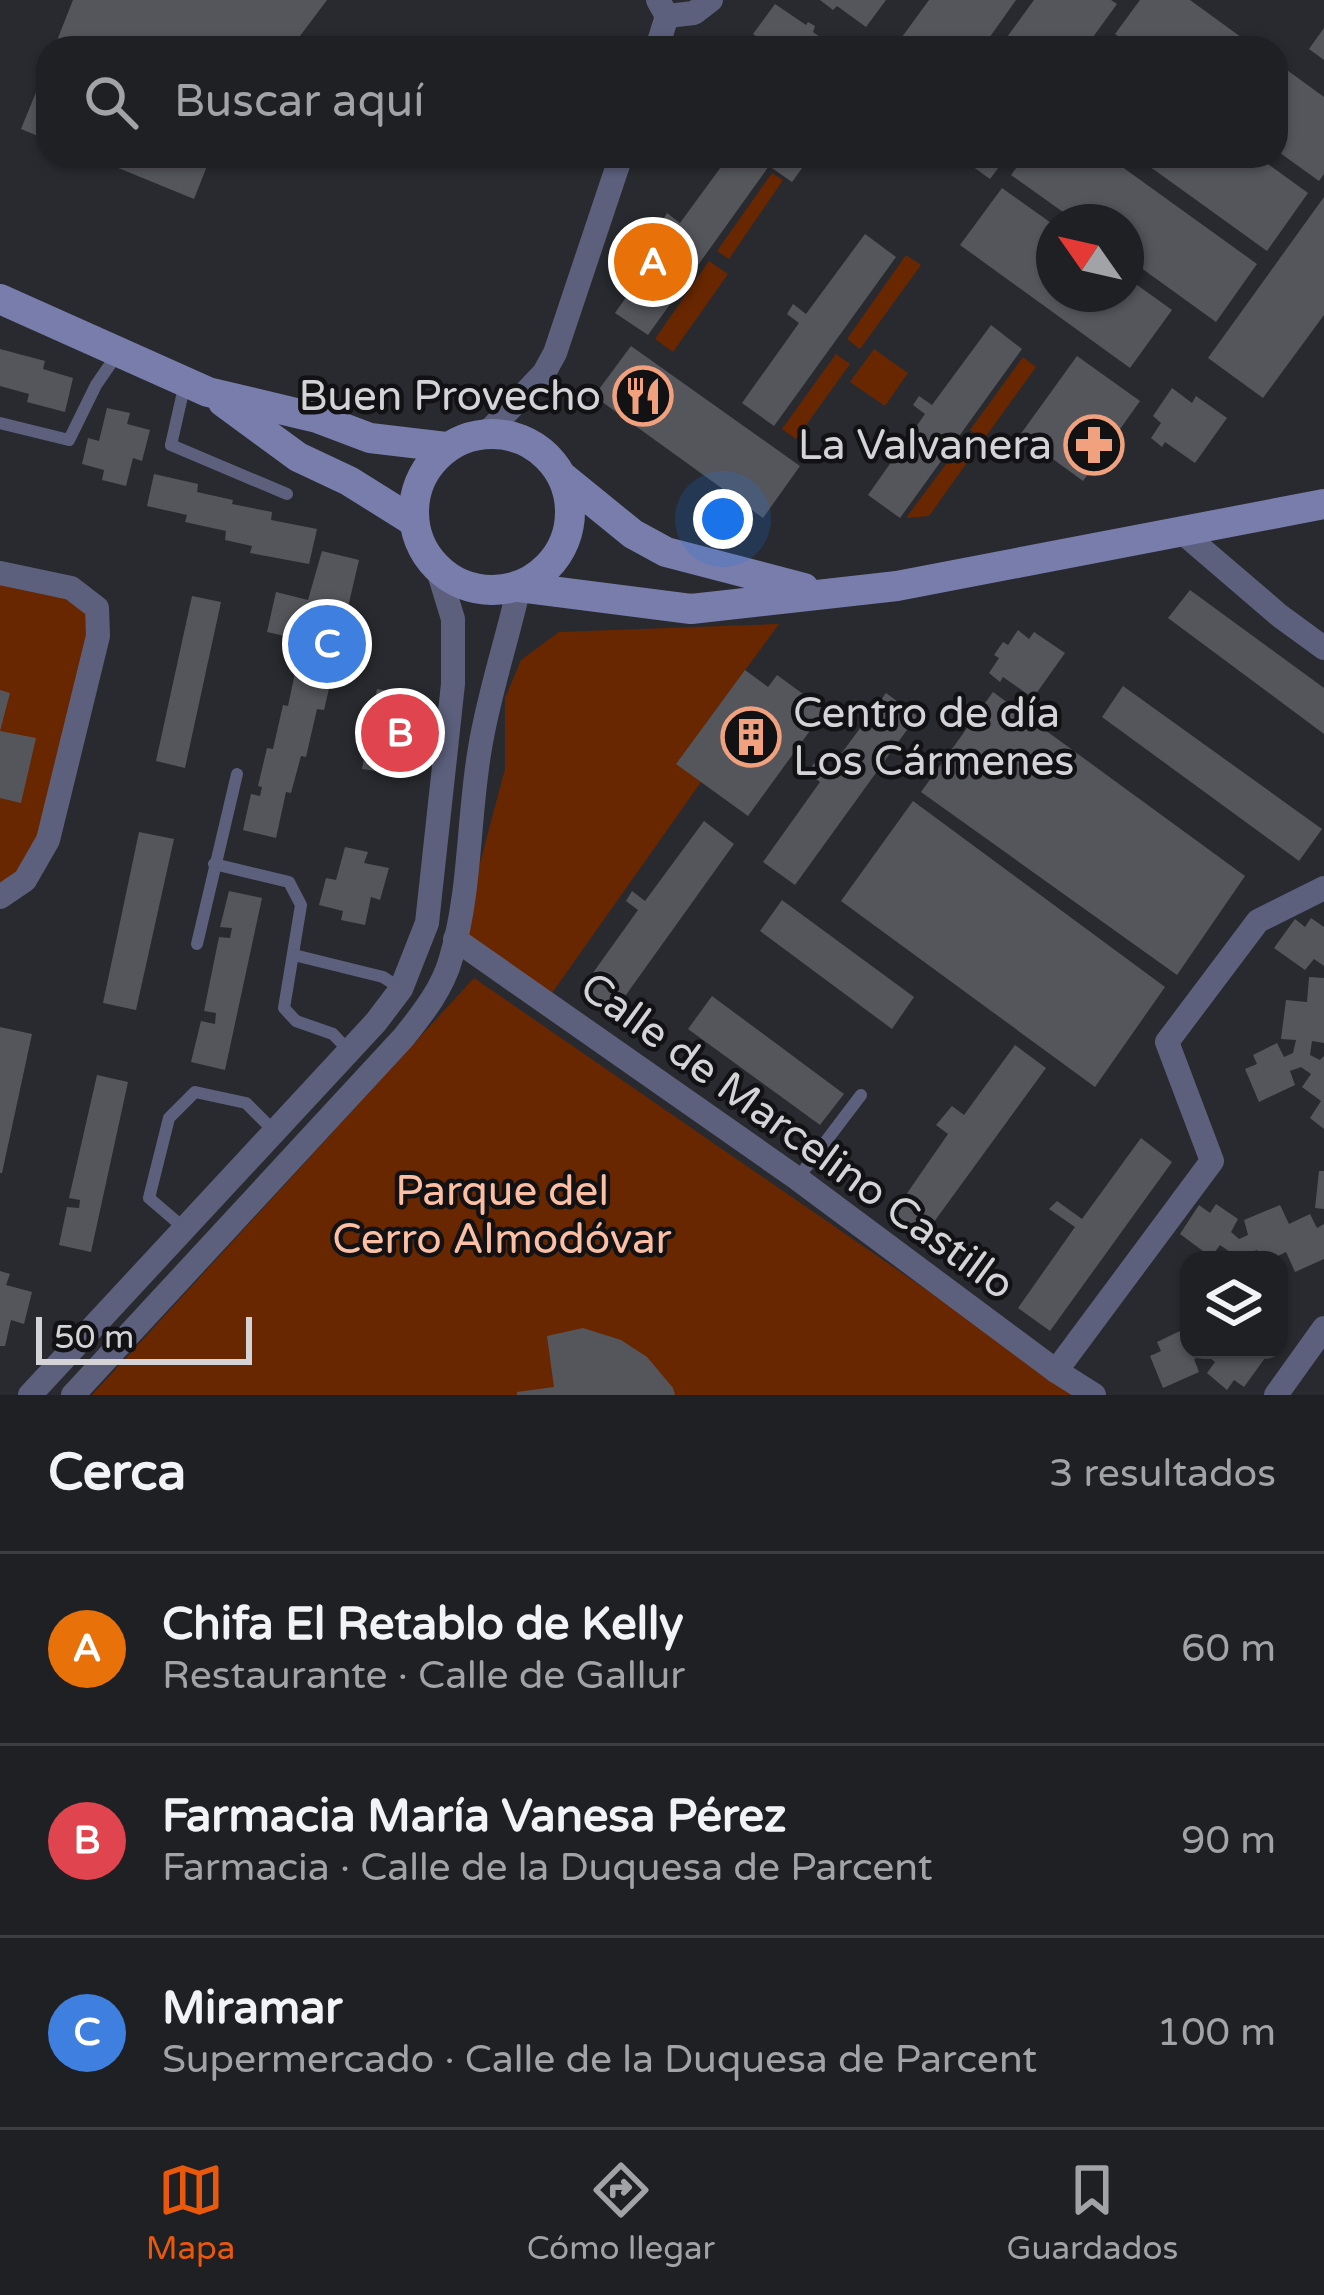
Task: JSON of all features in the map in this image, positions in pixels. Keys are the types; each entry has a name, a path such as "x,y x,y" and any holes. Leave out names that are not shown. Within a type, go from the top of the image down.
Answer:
{"main road":[{"path":"0,298 197,387 316,418 370,438 446,447 488,432 539,447 565,478 633,534 666,552 828,594"},
{"path":"197,387 298,457 349,481 413,521"},
{"path":"446,447 419,480 413,521 422,548 438,571 463,586 491,591 519,586 691,609 897,586 1324,504"},
{"path":"519,586 547,569 566,542 572,510 565,478"}],"street":[{"path":"663,8 694,14 711,0"},
{"path":"488,432 544,373 555,353 617,168"},
{"path":"1182,532 1324,648"},
{"path":"30,1395 350,1051 401,989 427,923 452,712 453,619 438,571"},
{"path":"0,573 71,589 97,608 98,636 48,841 26,880 0,897"},
{"path":"73,1395 432,1001 451,961 486,712 519,586"},
{"path":"1056,1371 1212,1161 1167,1042 1258,922 1324,888"},
{"name":"Calle de Marcelino Castillo","path":"455,939 798,1179 1094,1395"},
{"path":"1276,1395 1324,1328"}],"lane":[{"path":"0,423 69,440 95,386 119,352"},
{"path":"197,387 171,445 287,494"},
{"path":"197,944 237,773"},
{"path":"214,864 289,882 302,905 284,1007 296,1021 333,1034 350,1051"},
{"path":"294,955 382,977 401,989"},
{"path":"185,1229 149,1198 169,1118 195,1092 246,1103 274,1132"},
{"path":"798,1179 861,1095"}],"green space":[{"path":"772,173 783,180 729,259 717,251"},
{"path":"906,255 921,265 860,349 847,339"},
{"path":"709,261 728,274 673,352 655,339"},
{"path":"874,349 908,373 885,406 850,382"},
{"path":"836,354 850,364 796,439 782,429"},
{"path":"1023,357 1036,367 984,439 970,430"},
{"path":"958,448 971,457 929,516 906,518"},
{"path":"0,573 97,608 48,840 0,899"},
{"path":"779,624 677,763 701,782 545,1003 459,942 505,769 505,698 521,660 559,632"},
{"name":"Parque del Cerro Almodóvar","path":"474,978 1079,1395 92,1395"}],"building":[{"path":"73,0 327,0 300,36 59,36"},
{"path":"820,0 886,0 866,27"},
{"path":"929,0 1016,0 990,36 903,36"},
{"path":"1034,0 1111,0 1117,4 1094,36 1008,36"},
{"path":"1140,0 1190,0 1240,36 1118,36"},
{"path":"775,4 815,26 813,32 818,36 756,36"},
{"path":"1324,28 1324,60 1309,49"},
{"path":"1288,71 1324,97 1324,174 1319,181 1288,159"},
{"path":"36,92 36,135 21,129"},
{"path":"118,168 206,168 194,199"},
{"path":"720,168 768,168 648,335 615,313 672,232 661,223 667,213 680,223"},
{"path":"772,168 802,168 792,182"},
{"path":"975,168 998,168 990,179"},
{"path":"1016,168 1124,168 1257,264 1216,322 1144,270 1144,204 1052,204 1011,175"},
{"path":"1152,168 1274,168 1308,193 1267,251"},
{"path":"1002,188 1036,212 1036,300 960,245"},
{"path":"1324,197 1324,315 1263,398 1208,358"},
{"path":"865,234 896,257 774,426 742,403 799,323 787,314 793,304 806,314"},
{"path":"1144,290 1172,310 1130,368 1053,312 1144,312"},
{"path":"991,325 1022,349 900,518 868,495 925,414 913,405 919,396 932,405"},
{"path":"631,346 800,466 763,518 594,396"},
{"path":"0,349 45,361 43,369 73,378 65,412 27,402 29,394 0,386"},
{"path":"1077,356 1140,401 1083,481 1020,435"},
{"path":"1172,388 1192,403 1196,396 1227,418 1195,463 1151,438 1161,423 1153,416"},
{"path":"107,408 130,413 127,424 150,430 142,461 133,458 126,486 102,480 104,470 82,464 88,438 99,441"},
{"path":"154,474 198,484 197,492 233,500 232,504 272,512 271,520 317,529 309,564 250,553 252,546 225,540 226,531 185,522 187,515 147,506"},
{"path":"322,551 359,560 324,710 317,709 306,757 301,756 291,793 286,792 276,838 243,830 251,794 260,796 267,748 273,749 283,705 288,706 302,640 267,632 276,592 308,600"},
{"path":"1190,590 1324,688 1324,734 1168,618"},
{"path":"192,596 221,602 185,768 156,761"},
{"path":"1018,630 1029,639 1034,632 1065,653 1033,698 989,673 999,658 994,655"},
{"name":"Centro de día Los Cármenes","path":"745,670 768,687 777,675 825,710 748,816 676,764"},
{"path":"1123,686 1322,829 1299,861 1102,717"},
{"path":"377,689 419,696 403,775 362,769"},
{"path":"0,690 10,693 0,731"},
{"path":"993,692 1245,876 1177,975 921,792"},
{"path":"886,693 917,716 795,885 763,862 820,782 808,773 814,763 827,773"},
{"path":"0,731 36,738 21,803 0,798"},
{"path":"913,801 1165,987 1095,1087 841,901"},
{"path":"704,821 734,844 613,1013 580,991 638,910 626,901 632,891 645,901"},
{"path":"139,832 174,839 136,1010 103,1003"},
{"path":"345,847 368,852 364,863 389,868 380,900 371,897 365,925 341,920 343,911 319,905 326,878 336,880"},
{"path":"229,891 262,898 225,1070 191,1062 201,1021 215,1024 216,1013 204,1011 219,937 230,938 232,928 220,927"},
{"path":"782,900 914,997 892,1029 760,931"},
{"path":"1311,918 1324,927 1324,966 1314,959 1305,970 1274,948 1295,919 1305,927"},
{"path":"1309,977 1324,978 1324,1043 1312,1041 1310,1055 1320,1060 1324,1056 1324,1129 1310,1118 1321,1101 1302,1087 1311,1074 1301,1067 1290,1071 1295,1085 1259,1102 1245,1069 1257,1064 1253,1055 1277,1043 1284,1057 1293,1053 1296,1040 1281,1039 1286,1000 1307,1002"},
{"path":"712,996 844,1094 820,1125 688,1029"},
{"path":"0,1027 32,1034 2,1173 0,1173"},
{"path":"1015,1045 1046,1068 923,1237 892,1215 948,1134 936,1125 952,1106 964,1115"},
{"path":"97,1075 128,1082 91,1252 59,1245 67,1207 79,1208 80,1200 69,1198"},
{"path":"1141,1138 1172,1162 1050,1331 1018,1308 1075,1227 1049,1209 1057,1201 1082,1219"},
{"path":"1319,1171 1324,1171 1324,1209 1315,1208"},
{"path":"1216,1204 1238,1219 1231,1232 1239,1239 1248,1235 1244,1220 1280,1205 1289,1224 1310,1214 1317,1228 1324,1224 1324,1259 1295,1272 1288,1251 1229,1251 1220,1245 1216,1251 1203,1251 1180,1234 1199,1205 1210,1213"},
{"path":"0,1271 10,1274 6,1285 32,1292 24,1324 11,1320 5,1346 0,1346"},
{"path":"583,1328 621,1340 647,1357 675,1395 517,1395 554,1387 547,1336"},
{"path":"1180,1331 1180,1359 1194,1359 1199,1372 1163,1388 1150,1356 1161,1351 1157,1342"},
{"path":"1212,1359 1264,1359 1244,1387 1234,1380 1227,1390 1207,1373 1215,1362"}],"place":[{"name":"Chifa El Retablo de Kelly","path":"653,262"},
{"name":"Buen Provecho","path":"643,396"},
{"name":"La Valvanera","path":"1094,445"},
{"name":"Miramar","path":"327,644"},
{"name":"Farmacia María Vanesa Pérez","path":"400,733"},
{"name":"Centro de día Los Cármenes","path":"751,737"}]}
